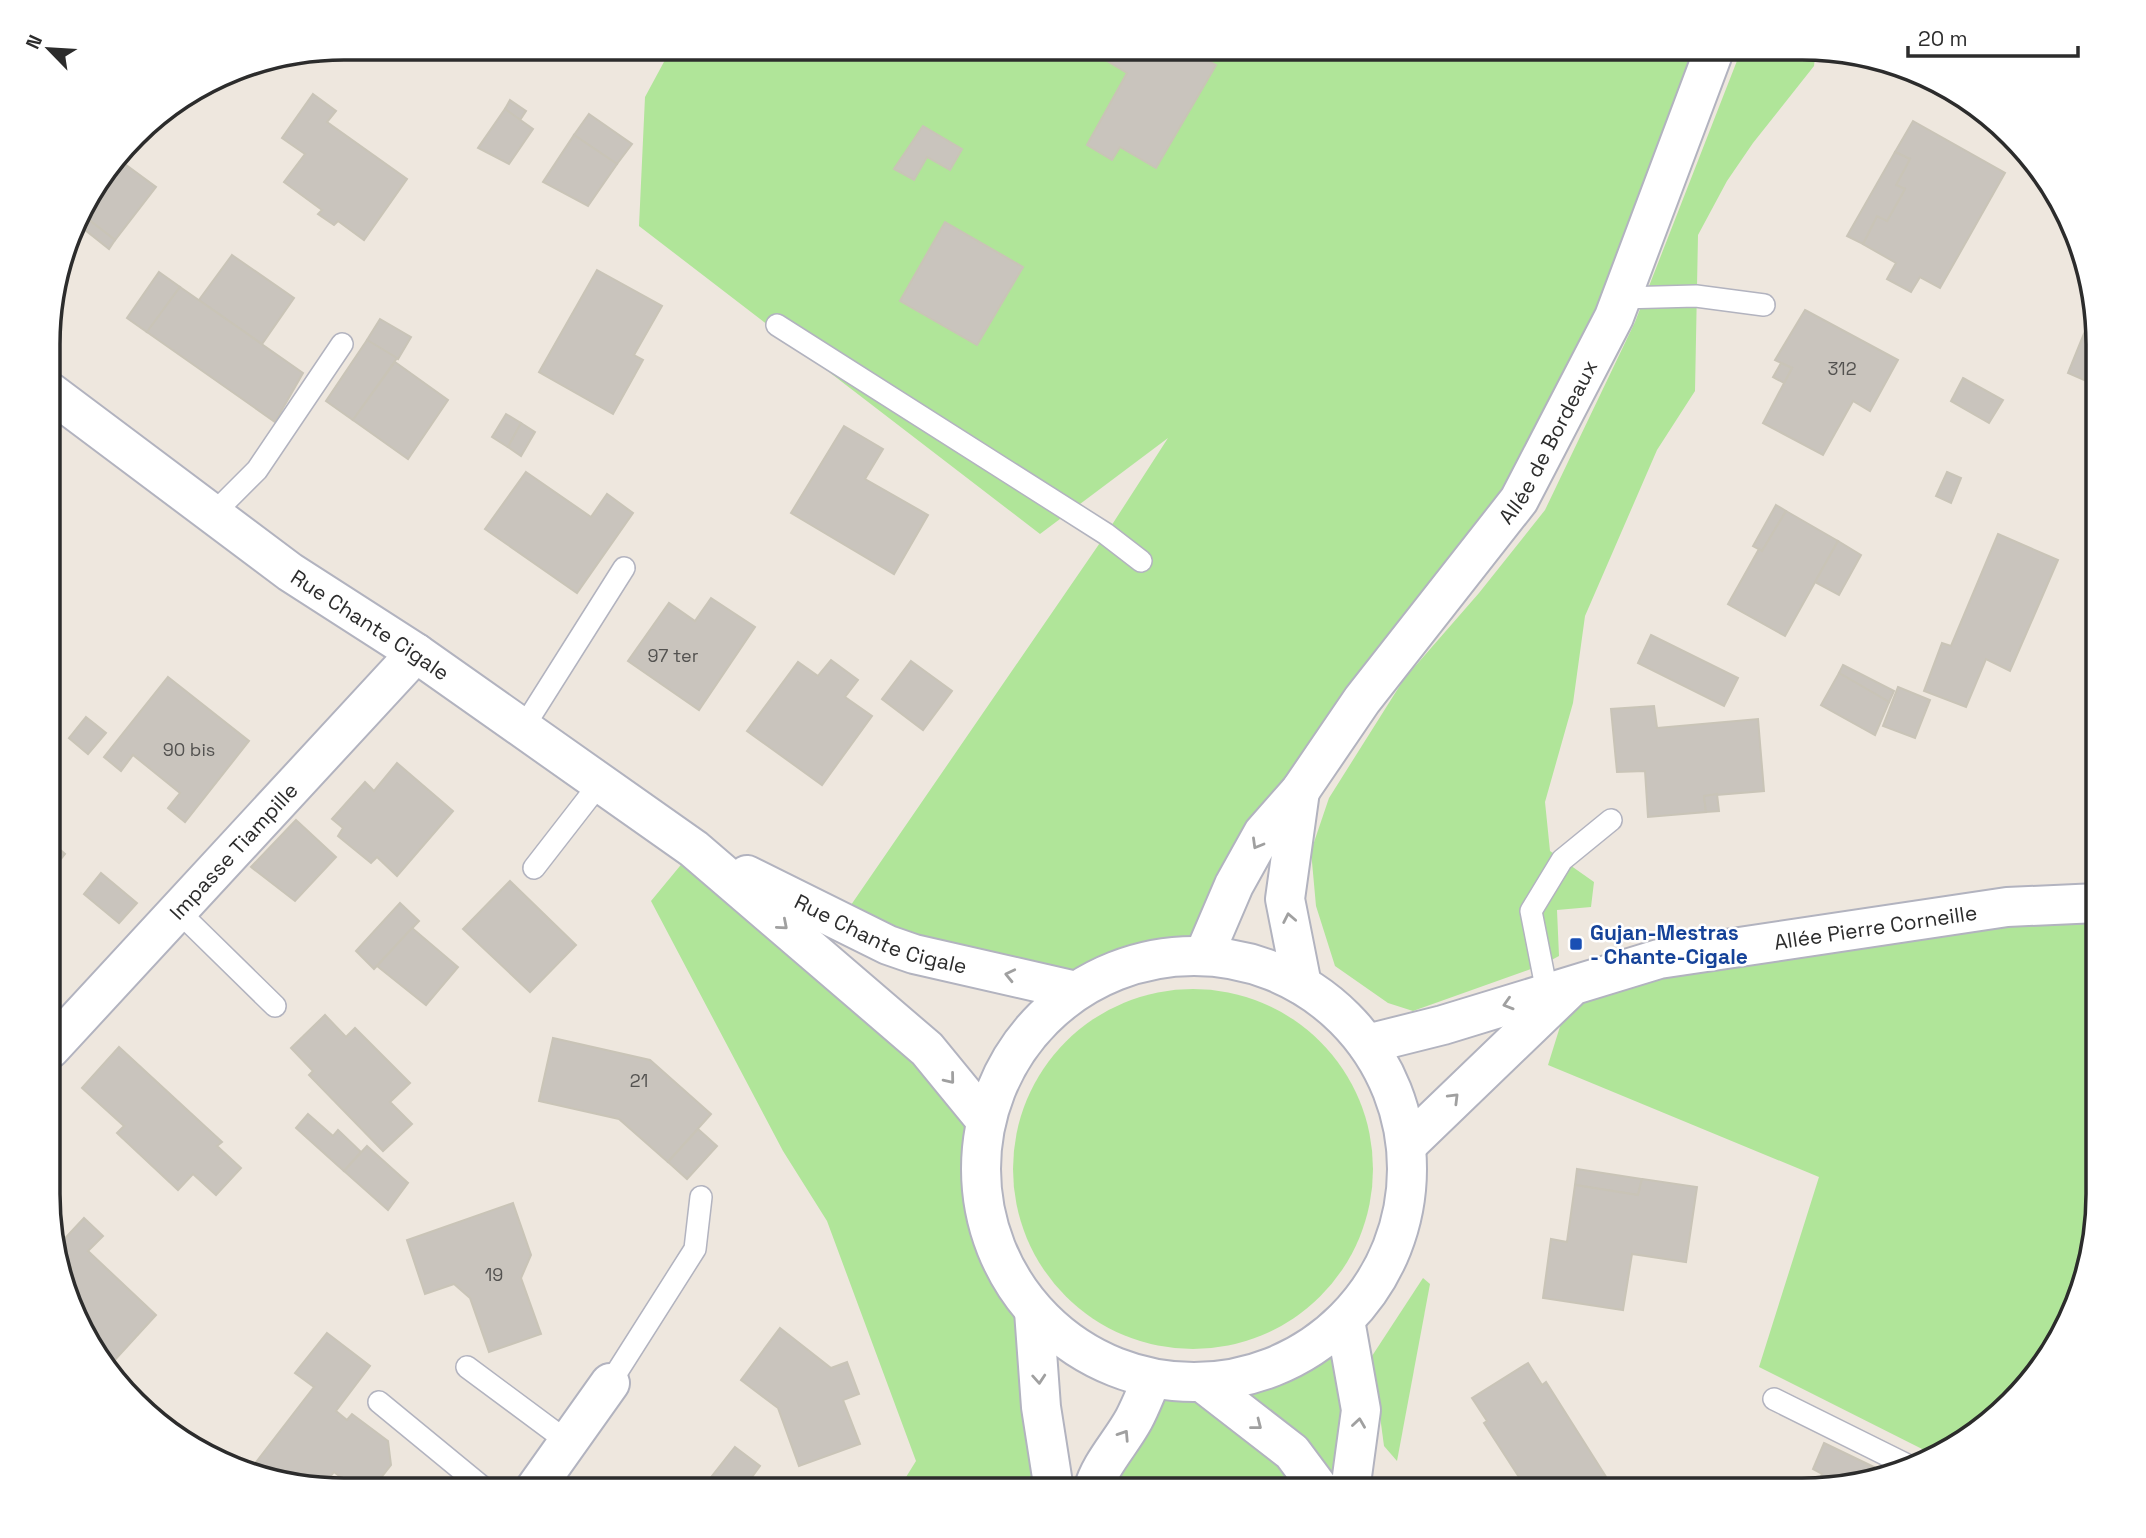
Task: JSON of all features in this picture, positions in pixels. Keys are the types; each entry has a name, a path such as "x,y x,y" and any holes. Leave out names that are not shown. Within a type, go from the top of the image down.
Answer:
{"street":[{"name":"Allée de Bordeaux","path":"1204,956 1234,885 1263,833 1300,791 1362,700 1519,500 1614,317 1710,60"},
{"name":"Rue Chante Cigale","path":"60,400 290,572 416,653 694,849 927,1049 986,1121"},
{"name":"Impasse Tiampille","path":"60,1038 416,653"},
{"name":"Allée de Bordeaux","path":"1300,791 1285,899 1302,985"},
{"name":"Rue Chante Cigale","path":"694,849 888,945 914,954 1076,991"},
{"name":"Allée Pierre Corneille","path":"1367,1044 1659,959 2007,907 2086,904"},
{"path":"1204,956 1255,964 1302,985 1338,1011 1367,1044 1393,1093 1406,1146 1403,1209 1382,1269 1345,1320 1309,1349 1268,1370 1203,1383 1152,1379 1087,1355 1034,1311 1010,1278 992,1241 982,1190 986,1121 1005,1070 1036,1026 1076,991 1129,965 1166,957 1204,956"},
{"name":"Allée Pierre Corneille","path":"1406,1146 1560,988"},
{"path":"1034,1311 1041,1407 1052,1478"},
{"path":"1345,1320 1361,1410 1352,1478"},
{"path":"1099,1478 1134,1420 1152,1379"},
{"path":"542,1478 610,1383"},
{"path":"1203,1383 1292,1452 1312,1478"}],"lane":[{"path":"1621,298 1696,296 1764,305"},
{"path":"777,325 1106,534 1141,561"},
{"path":"216,517 220,507 257,470 342,344"},
{"path":"523,728 624,568"},
{"path":"534,868 600,783"},
{"path":"1560,988 1531,911 1562,860 1611,820"},
{"path":"178,911 275,1006"},
{"path":"610,1383 695,1249 701,1198"},
{"path":"467,1367 568,1442"},
{"path":"1774,1399 1899,1461"},
{"path":"379,1402 471,1478"}],"green space":[{"path":"665,60 1710,60 1519,500 1362,700 1204,955 1166,957 1129,966 1076,991 840,921 1106,534 1168,438 1040,534 639,226 645,97"},
{"path":"1737,60 1815,60 1814,66 1753,143 1727,181 1698,235 1695,391 1657,450 1585,616 1573,703 1545,802 1550,851 1594,882 1591,907 1557,910 1559,956 1542,965 1413,1011 1388,1003 1335,966 1316,906 1311,851 1329,798 1404,679 1479,593 1545,510 1635,322"},
{"path":"694,849 878,1007 983,1138 982,1190 992,1241 1034,1311 1053,1478 905,1478 916,1461 827,1221 783,1151 651,901"},
{"path":"2086,905 2084,1232 2077,1268 2065,1303 2039,1352 2016,1382 1975,1420 1925,1450 1759,1367 1819,1177 1548,1065 1573,985"},
{"path":"1193,989 1228,993 1262,1003 1293,1020 1320,1042 1342,1069 1359,1100 1369,1134 1373,1169 1369,1204 1359,1238 1342,1269 1320,1296 1293,1318 1262,1335 1228,1345 1193,1349 1158,1345 1124,1335 1093,1318 1066,1296 1044,1269 1027,1238 1017,1204 1013,1169 1017,1134 1027,1100 1044,1069 1066,1042 1093,1020 1124,1003 1158,993"},
{"path":"1423,1278 1430,1284 1397,1461 1384,1446 1372,1356"},
{"path":"1345,1320 1350,1478 1099,1478 1152,1379 1203,1383 1268,1370 1309,1349"}],"building":[{"path":"1106,60 1207,60 1216,65 1156,168 1120,147 1112,160 1087,145 1127,73"},
{"path":"313,94 336,111 327,122 407,179 364,240 338,221 334,225 318,214 322,210 284,182 305,154 282,138"},
{"path":"510,100 526,111 520,120 505,109"},
{"path":"505,109 533,129 509,164 478,148"},
{"path":"589,114 632,144 617,164 574,135"},
{"path":"1913,121 2005,173 1940,288 1920,277 1911,292 1887,279 1896,263 1863,244 1877,216 1887,221 1905,189 1896,185 1910,159 1895,152"},
{"path":"923,126 962,149 950,170 927,157 914,180 894,169"},
{"path":"574,135 617,164 588,206 543,182"},
{"path":"1895,152 1910,159 1896,185 1905,189 1887,221 1877,216 1863,244 1847,236"},
{"path":"124,163 156,187 115,240 88,219 107,186"},
{"path":"88,219 115,240 109,249 84,229"},
{"path":"945,222 1023,267 977,345 900,301"},
{"path":"232,255 294,298 262,344 199,300"},
{"path":"597,270 662,306 634,355 643,360 613,414 539,372"},
{"path":"159,272 180,287 147,332 127,318"},
{"path":"180,287 303,373 275,422 147,332"},
{"path":"1805,310 1898,360 1870,411 1853,401 1823,455 1763,423 1792,368 1775,360"},
{"path":"380,319 411,337 398,359 367,340"},
{"path":"2086,329 2086,381 2068,373"},
{"path":"367,340 397,358 353,420 326,401"},
{"path":"395,362 448,400 408,459 353,420"},
{"path":"1781,363 1792,368 1784,383 1773,377"},
{"path":"1963,378 2003,400 1989,423 1951,401"},
{"path":"506,414 521,423 508,447 492,437"},
{"path":"521,423 535,432 521,456 508,447"},
{"path":"844,426 883,449 865,479 928,515 894,574 791,513"},
{"path":"526,472 591,517 607,494 633,513 577,593 485,529"},
{"path":"1947,472 1961,478 1951,503 1936,496"},
{"path":"1776,505 1786,511 1762,551 1753,546"},
{"path":"1786,511 1838,541 1785,636 1728,604 1759,549 1762,551"},
{"path":"1998,534 2058,560 2010,671 1986,659 1966,707 1924,691 1942,643 1951,646"},
{"path":"1838,541 1861,555 1839,595 1815,582"},
{"path":"711,598 755,627 699,710 628,661 669,603 695,621"},
{"path":"1651,635 1738,678 1724,706 1638,663"},
{"path":"831,660 858,680 845,697 872,716 822,785 747,731 798,662 818,676"},
{"path":"911,661 952,691 923,730 882,699"},
{"path":"1843,665 1894,691 1889,702 1839,673"},
{"path":"1839,673 1889,702 1875,735 1821,705"},
{"path":"168,677 249,741 185,822 168,808 180,793 133,755 121,771 104,757"},
{"path":"1898,687 1930,700 1915,738 1883,726"},
{"path":"1654,706 1657,728 1758,719 1764,791 1704,796 1706,812 1648,817 1645,771 1617,772 1611,709"},
{"path":"86,717 106,733 88,754 69,738"},
{"path":"397,763 453,811 397,876 377,857 371,863 338,836 343,828 332,819 365,782 374,791"},
{"path":"1717,794 1719,811 1706,812 1704,796"},
{"path":"296,820 336,857 295,901 251,867"},
{"path":"101,873 137,903 119,923 84,894"},
{"path":"510,881 576,945 530,992 463,929"},
{"path":"400,903 419,921 374,969 356,951"},
{"path":"412,928 458,967 426,1005 377,966"},
{"path":"325,1015 346,1037 355,1028 410,1083 390,1102 412,1124 383,1151 309,1075 313,1071 291,1048"},
{"path":"553,1038 650,1060 711,1114 668,1162 619,1119 539,1101"},
{"path":"119,1047 222,1142 217,1146 241,1168 216,1195 193,1174 178,1190 117,1133 124,1126 82,1088"},
{"path":"308,1114 333,1136 338,1130 361,1152 344,1171 296,1128"},
{"path":"698,1129 717,1146 687,1179 668,1162"},
{"path":"367,1146 408,1183 388,1210 344,1171"},
{"path":"1577,1169 1642,1179 1638,1195 1575,1185"},
{"path":"1642,1179 1697,1187 1686,1262 1632,1254 1623,1310 1543,1298 1551,1239 1567,1242 1575,1185 1638,1195"},
{"path":"513,1203 531,1255 521,1278 541,1334 489,1352 470,1298 454,1284 425,1294 407,1240"},
{"path":"84,1218 103,1236 88,1251 156,1315 114,1361 81,1303 63,1240"},
{"path":"780,1328 831,1368 847,1362 859,1394 843,1400 860,1444 799,1466 778,1408 741,1380"},
{"path":"327,1333 370,1366 336,1411 347,1420 352,1414 388,1441 391,1465 381,1478 342,1478 334,1472 329,1478 306,1476 255,1464 314,1387 295,1373"},
{"path":"1528,1363 1542,1385 1546,1382 1607,1478 1520,1478 1484,1423 1487,1421 1472,1398"},
{"path":"1824,1443 1874,1467 1858,1473 1821,1478 1822,1474 1813,1469"},
{"path":"735,1447 760,1466 753,1478 710,1478"}],"place":[{"name":"Gujan-Mestras - Chante-Cigale","path":"1576,944"}]}
